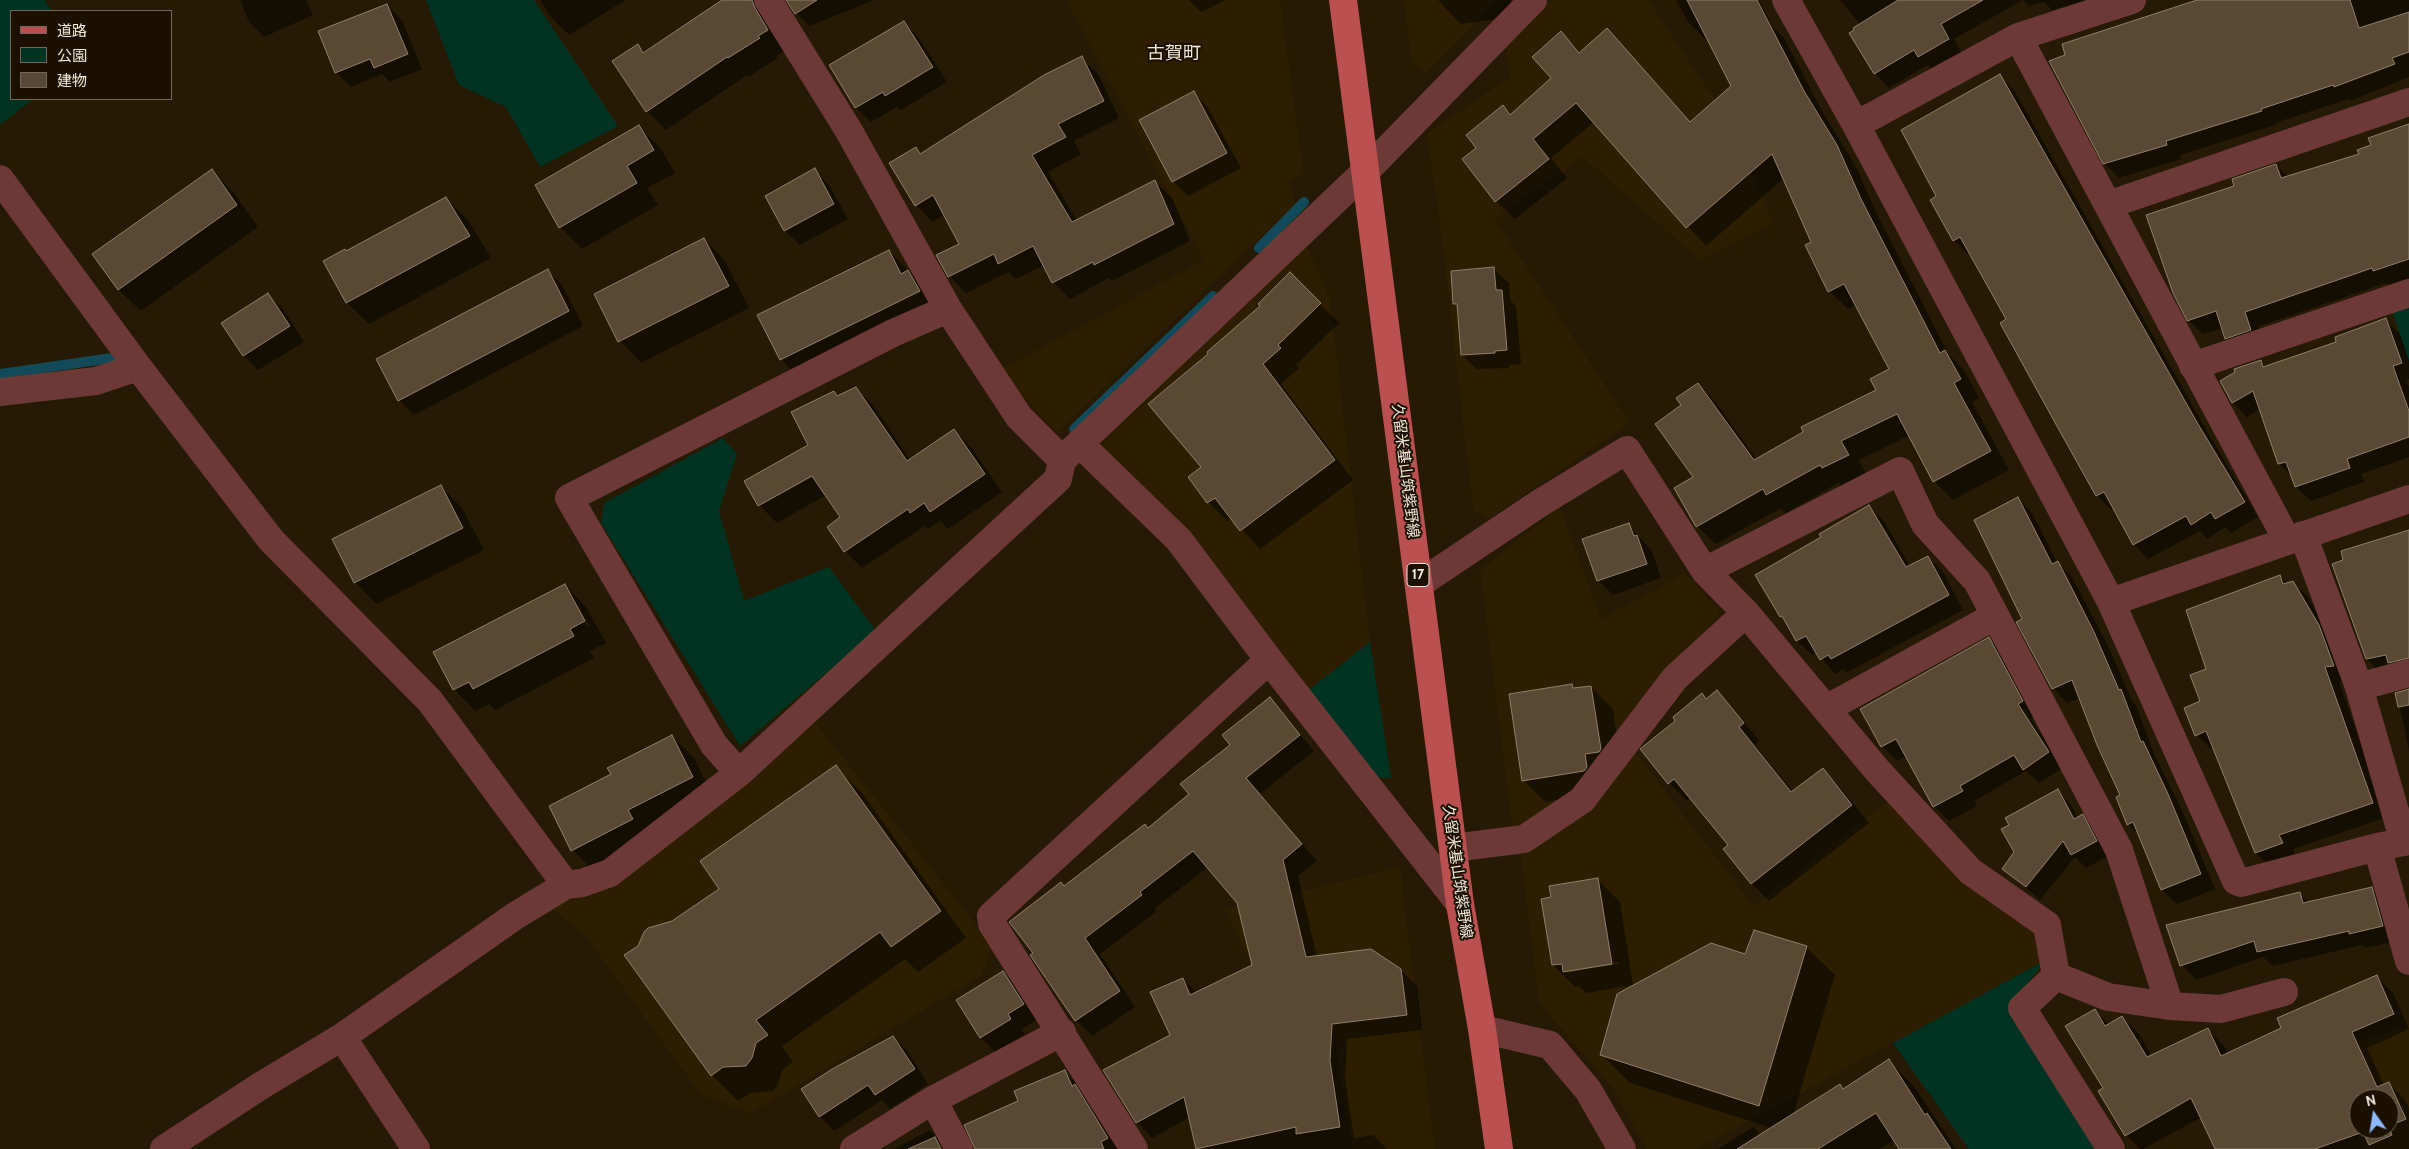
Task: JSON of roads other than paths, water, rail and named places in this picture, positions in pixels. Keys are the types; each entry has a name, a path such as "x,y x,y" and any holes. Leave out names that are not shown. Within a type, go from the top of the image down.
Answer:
{"main road":[{"name":"久留米基山筑紫野線","path":"1344,0 1460,904 1482,1029 1499,1149"}],"street":[{"path":"768,0 849,131 948,309 1019,417 1072,452 1179,540 1269,660 1460,904"},
{"path":"164,1149 262,1085 342,1037 515,916 566,886 582,884 610,873 739,773 1058,479 1072,452 1366,171 1533,0"},
{"path":"1786,0 1856,125 2111,602 2236,881 2241,883 2377,847 2407,841 2359,687 2295,538 2193,366 2018,37"},
{"path":"1856,125 2018,37 2132,0"},
{"path":"2108,205 2409,102"},
{"path":"0,179 138,367 271,540 430,701 486,774 566,886"},
{"path":"2193,366 2409,293"},
{"path":"739,773 714,746 569,498 893,333 948,309"},
{"path":"0,392 96,381 138,367"},
{"path":"1420,584 1540,503 1627,450 1706,571 1746,613 1877,770 1970,871 2047,925 2056,976"},
{"path":"1706,571 1900,471 1925,524 1976,581 2119,850 2170,1006"},
{"path":"2111,602 2409,499"},
{"path":"1453,848 1524,838 1582,800 1675,678 1746,613"},
{"path":"1826,709 1995,616"},
{"path":"1134,1149 1062,1032 992,924 991,916 1269,660"},
{"path":"2359,687 2409,673"},
{"path":"2377,847 2409,961"},
{"path":"2056,976 2108,997 2170,1006 2222,1009 2284,992"},
{"path":"2056,976 2022,1008 2111,1149"},
{"path":"1482,1029 1550,1045 1588,1090 1622,1149"},
{"path":"854,1149 933,1100 1062,1032"},
{"path":"342,1037 416,1149"},
{"path":"933,1100 959,1149"}],"waterway":[{"path":"1259,248 1304,202"},
{"path":"1074,429 1213,296"},
{"path":"0,374 112,358"}],"district":[{"name":"古賀町","path":"1174,54"}]}
